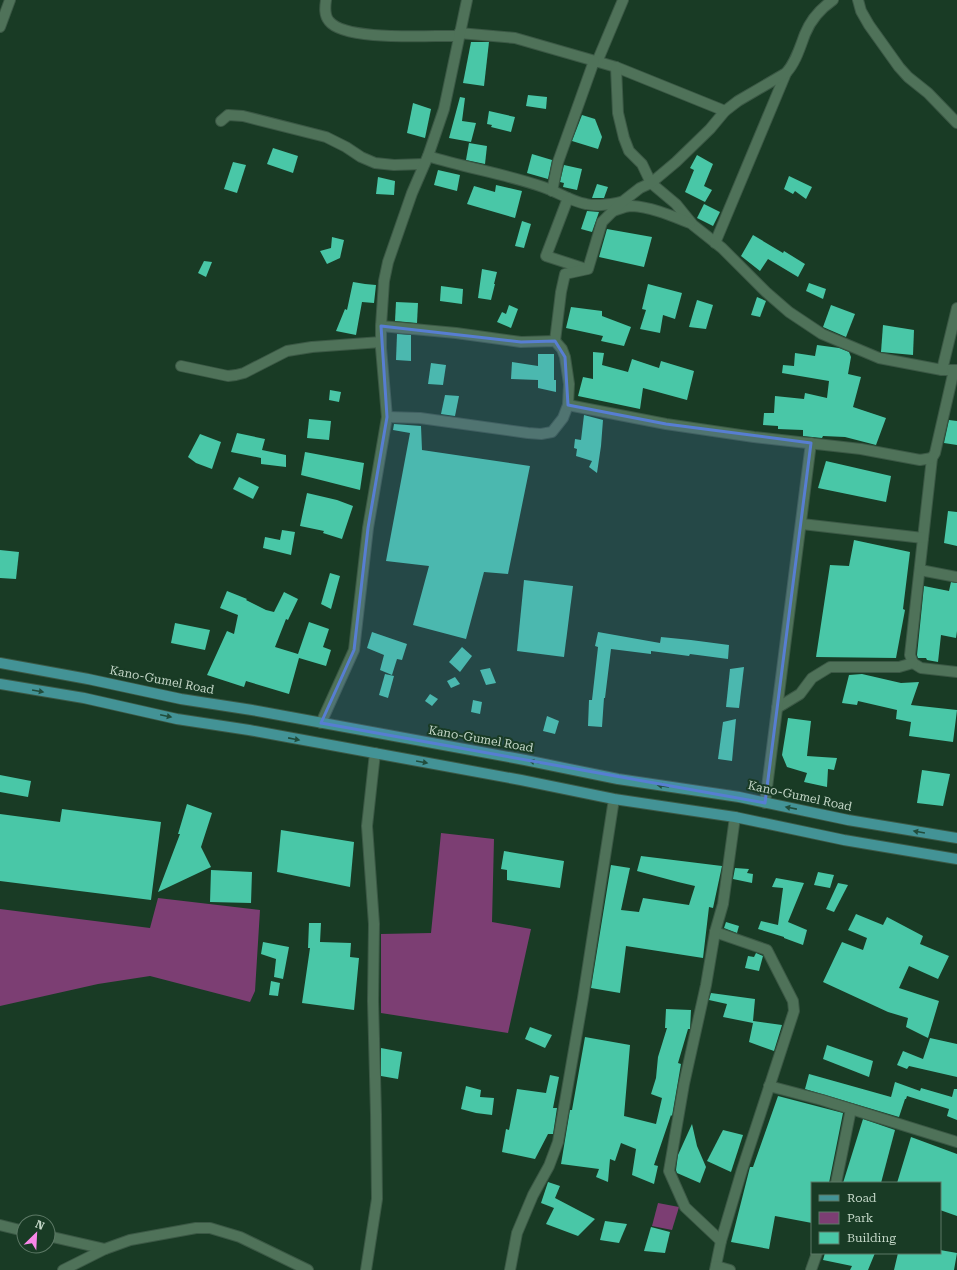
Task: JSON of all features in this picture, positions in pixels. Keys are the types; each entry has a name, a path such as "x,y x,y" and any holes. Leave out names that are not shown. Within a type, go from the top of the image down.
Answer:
{"main road":[{"name":"Kano-Gumel Road","path":"0,663 88,679 181,699 252,710 525,760 618,779 739,797 848,820 957,838"},
{"path":"0,684 84,698 177,719 249,730 521,780 614,799 735,817 844,840 957,859"}],"street":[{"path":"0,27 10,0"},
{"path":"326,0 325,11 328,20 331,24 347,30 366,34 391,36 459,34 515,38 616,67 725,111"},
{"path":"320,723 354,650 368,528 387,418 381,342 384,281 388,262 412,193 426,160 444,109 467,0"},
{"path":"552,191 558,162 596,61 623,0"},
{"path":"588,269 602,222 612,211 640,188 651,183 676,162 710,130 725,111 738,101 786,73 791,68 799,52 806,32 813,19 823,7 833,0"},
{"path":"858,0 861,11 869,25 899,67 908,77 928,93 957,123"},
{"path":"616,67 618,113 624,138 629,151 642,164 651,183 676,204 692,223 789,312 822,334 879,358 942,370 955,370 935,453 932,458 910,655 913,663 921,668 957,672"},
{"path":"715,243 786,73"},
{"path":"220,121 228,115 242,116 326,137 346,147 361,157 375,163 394,165 426,160 459,166 544,187 586,204 605,205 622,202"},
{"path":"568,198 546,256 588,269"},
{"path":"612,211 630,206 644,208 668,214 692,223"},
{"path":"387,418 420,418 513,432 541,434 552,432 563,418 568,405 569,384 565,358 562,349 555,341 561,292 566,274 588,269"},
{"path":"942,370 957,308"},
{"path":"381,326 456,333 521,342 555,341"},
{"path":"181,366 228,376 236,376 287,351 312,347 381,342"},
{"path":"568,405 666,424 754,437 861,449 920,460 932,458"},
{"path":"765,803 802,524 811,443"},
{"path":"802,524 923,538"},
{"path":"920,570 957,577"},
{"path":"777,708 800,694 812,678 830,667 899,667 913,663"},
{"path":"366,1270 377,1199 373,1001 374,924 367,826 374,753"},
{"path":"510,1270 517,1233 533,1195 549,1166 558,1142 583,998 614,799"},
{"path":"721,1241 685,1206 669,1171 684,1084 706,985 714,932 724,904 735,817"},
{"path":"714,932 767,950 793,1001 794,1011 742,1170 721,1241 715,1268 730,1270"},
{"path":"769,1086 822,1100 957,1142"},
{"path":"836,1182 851,1110"},
{"path":"0,1226 16,1229"},
{"path":"62,1270 105,1249 130,1240 196,1228 210,1228 240,1237 308,1270"},
{"path":"56,1238 105,1249"},
{"path":"811,1270 817,1254"}],"highlighted area":[{"path":"381,326 521,342 555,341 565,357 568,405 666,424 811,443 765,803 321,723 354,650 368,528 387,417"}],"green space":[{"path":"441,833 494,839 492,922 531,929 508,1033 381,1013 381,934 431,933"},
{"path":"158,898 260,910 255,991 250,1002 150,976 98,984 0,1006 0,909 150,928"},
{"path":"658,1203 679,1207 672,1230 652,1226"}],"building":[{"path":"471,42 489,42 484,86 463,83"},
{"path":"528,95 547,97 546,109 526,106"},
{"path":"460,97 465,98 462,121 476,123 471,142 449,138"},
{"path":"413,103 431,109 425,138 407,133"},
{"path":"489,111 515,117 511,132 491,127 492,125 487,124"},
{"path":"582,115 595,119 602,137 598,149 572,141"},
{"path":"469,143 487,146 485,164 466,160"},
{"path":"273,148 298,156 293,173 267,164"},
{"path":"532,154 552,160 548,179 527,173"},
{"path":"697,155 713,164 704,186 712,190 705,202 685,192 694,170 690,168"},
{"path":"233,162 246,165 237,193 224,189"},
{"path":"564,165 582,169 577,190 563,187 564,183 560,182"},
{"path":"438,170 460,175 457,191 434,185"},
{"path":"789,176 812,187 806,199 795,191 793,194 784,189"},
{"path":"378,177 395,181 394,195 376,194"},
{"path":"597,184 608,187 604,198 592,198"},
{"path":"496,185 522,191 515,218 467,204 474,186 495,192"},
{"path":"704,204 720,212 713,226 697,218"},
{"path":"587,211 599,212 592,232 581,229"},
{"path":"522,221 531,224 524,248 515,246"},
{"path":"607,229 652,237 644,267 599,257"},
{"path":"753,235 805,264 798,277 768,259 760,271 741,256"},
{"path":"332,237 344,240 340,258 327,264 320,251 331,248"},
{"path":"204,261 212,262 206,277 198,273"},
{"path":"482,269 497,272 491,300 478,298"},
{"path":"353,282 376,285 374,303 362,302 356,335 336,331 345,309 347,310"},
{"path":"809,283 826,289 823,299 806,291"},
{"path":"648,284 682,293 675,319 663,315 660,333 640,329 646,310 642,309"},
{"path":"441,286 463,289 462,304 440,301"},
{"path":"757,297 766,301 760,317 751,315"},
{"path":"697,300 713,305 706,329 689,327"},
{"path":"396,302 418,303 417,323 395,321"},
{"path":"509,305 518,309 511,328 497,322 502,312 506,314"},
{"path":"831,305 855,314 846,337 823,327"},
{"path":"571,307 602,311 602,316 631,327 624,346 601,341 603,336 566,328"},
{"path":"883,325 914,330 913,355 881,352"},
{"path":"397,334 411,335 411,361 396,360"},
{"path":"817,345 839,348 849,352 851,357 848,374 861,377 853,407 886,418 876,445 845,437 823,436 822,438 803,436 803,430 778,429 778,426 763,425 764,413 774,413 775,396 804,399 805,393 827,398 829,381 782,373 783,365 794,366 795,353 815,356"},
{"path":"593,352 604,353 602,365 628,372 632,359 659,368 661,361 694,371 687,400 643,388 640,409 578,396 583,377 593,379"},
{"path":"538,354 554,354 554,380 556,380 556,392 538,388 538,380 511,379 512,362 538,366"},
{"path":"431,363 446,365 443,385 428,384"},
{"path":"330,390 341,392 339,402 329,400"},
{"path":"445,395 459,396 455,416 441,414"},
{"path":"584,415 603,420 597,473 589,467 592,461 576,456 577,449 574,448 575,439 581,440"},
{"path":"309,419 331,421 329,440 307,438"},
{"path":"949,420 957,421 957,445 944,443"},
{"path":"394,424 421,426 422,450 530,466 508,574 484,572 466,639 413,625 429,566 386,561 410,433 393,430"},
{"path":"237,433 265,439 262,450 286,455 286,467 261,464 261,458 231,452"},
{"path":"200,434 221,442 212,469 196,463 188,457"},
{"path":"305,452 364,463 360,490 301,475"},
{"path":"826,461 891,476 886,502 818,488"},
{"path":"239,477 259,487 253,499 233,489"},
{"path":"307,493 337,500 353,506 342,539 323,533 324,531 300,526"},
{"path":"948,511 957,512 957,546 944,543"},
{"path":"282,530 295,532 291,555 263,548 265,537 280,540"},
{"path":"854,540 910,552 903,609 905,610 896,658 816,657 830,565 849,566"},
{"path":"0,550 19,552 16,579 0,578"},
{"path":"330,573 340,576 331,609 321,604"},
{"path":"524,580 573,586 564,657 517,651"},
{"path":"951,582 957,583 956,638 941,635 938,662 927,660 926,658 918,658 917,655 924,586 949,591"},
{"path":"227,591 247,599 246,600 266,610 274,612 284,592 298,599 288,620 286,619 275,647 298,654 309,622 329,629 323,647 331,650 326,666 299,658 289,694 246,681 244,687 207,675 227,631 234,634 238,615 220,608"},
{"path":"175,623 210,630 205,650 171,643"},
{"path":"372,632 407,644 402,660 397,659 392,675 380,670 384,655 367,648"},
{"path":"598,632 660,643 661,637 729,645 728,659 690,654 689,656 651,651 651,654 611,649 604,698 602,727 588,726 589,700 592,700 598,647 595,646"},
{"path":"462,647 472,656 460,672 449,662"},
{"path":"744,667 739,708 726,707 730,669"},
{"path":"490,668 496,683 486,685 480,670"},
{"path":"385,674 394,676 388,698 379,695"},
{"path":"862,674 901,683 919,682 911,705 957,710 953,742 909,736 911,722 896,719 897,710 858,701 857,705 842,703 849,675"},
{"path":"455,677 460,684 451,688 447,681"},
{"path":"430,694 438,699 432,706 425,701"},
{"path":"473,700 482,702 480,714 471,712"},
{"path":"547,716 559,721 555,734 543,731"},
{"path":"788,718 811,721 807,756 837,758 834,770 828,769 827,787 804,782 807,773 787,767 782,755"},
{"path":"736,719 732,761 718,759 723,722"},
{"path":"922,770 950,774 943,806 917,803"},
{"path":"0,775 31,781 28,797 0,792"},
{"path":"187,804 212,813 201,847 211,867 158,892 180,834 178,834"},
{"path":"62,809 161,822 151,900 0,881 0,814 60,822"},
{"path":"281,830 354,842 350,887 277,872"},
{"path":"504,851 564,861 560,888 507,880 507,870 501,869"},
{"path":"641,856 722,866 713,908 709,907 703,958 626,946 620,993 591,988 611,865 630,868 621,910 639,912 643,898 689,905 695,886 637,871"},
{"path":"735,868 749,869 747,873 753,874 752,883 733,879"},
{"path":"211,870 252,872 251,903 210,902"},
{"path":"818,872 834,875 830,888 814,885"},
{"path":"776,878 804,883 788,922 807,930 803,945 758,929 761,921 778,925 783,888 772,887"},
{"path":"838,883 848,885 834,912 826,909"},
{"path":"856,914 883,925 887,917 923,936 920,944 949,956 938,979 909,966 899,988 939,1001 928,1038 906,1027 908,1018 888,1012 823,982 842,942 863,950 867,938 848,930"},
{"path":"726,922 739,926 737,933 724,928"},
{"path":"309,923 321,923 320,942 351,943 350,957 359,958 354,1010 302,1003 310,948 308,948"},
{"path":"263,942 289,947 283,979 274,977 276,959 261,954"},
{"path":"756,953 763,956 759,971 745,968 748,956 754,957"},
{"path":"271,981 280,983 278,996 269,995"},
{"path":"711,993 755,999 753,1021 782,1025 774,1051 749,1042 753,1023 723,1017 727,1004 709,1000"},
{"path":"666,1009 691,1010 690,1029 688,1029 678,1063 681,1064 672,1116 671,1115 654,1165 658,1166 654,1184 632,1175 636,1149 621,1143 615,1161 610,1159 608,1182 596,1177 599,1169 561,1164 585,1037 630,1045 624,1116 656,1124 662,1098 651,1094 656,1078 658,1057 667,1028 665,1028"},
{"path":"530,1027 552,1035 545,1048 525,1039"},
{"path":"930,1038 957,1044 957,1077 909,1066 907,1069 897,1065 903,1051 923,1059"},
{"path":"827,1045 873,1061 869,1077 823,1059"},
{"path":"381,1048 402,1052 398,1079 381,1076"},
{"path":"809,1074 891,1097 895,1082 920,1091 921,1088 952,1097 954,1089 957,1089 957,1120 947,1116 949,1109 907,1096 899,1117 805,1089"},
{"path":"550,1075 559,1077 553,1108 557,1108 553,1134 548,1134 535,1159 502,1152 506,1129 509,1130 517,1089 546,1093"},
{"path":"466,1086 481,1090 480,1097 494,1098 492,1115 461,1109"},
{"path":"778,1096 843,1113 829,1182 811,1182 811,1223 775,1216 769,1249 731,1242 750,1167 753,1167"},
{"path":"863,1119 895,1130 881,1182 843,1182"},
{"path":"692,1124 697,1146 706,1167 700,1183 677,1173 676,1170 678,1155"},
{"path":"723,1130 743,1135 731,1172 707,1161"},
{"path":"911,1137 957,1154 957,1216 941,1210 941,1182 897,1182"},
{"path":"548,1182 560,1186 555,1198 595,1219 578,1236 546,1224 554,1208 541,1203"},
{"path":"605,1221 627,1224 619,1243 600,1240"},
{"path":"651,1227 670,1232 665,1253 644,1251"},
{"path":"941,1250 957,1253 954,1270 894,1270 898,1254 941,1254"},
{"path":"825,1254 875,1254 868,1270 850,1270 852,1266 823,1260"}]}
